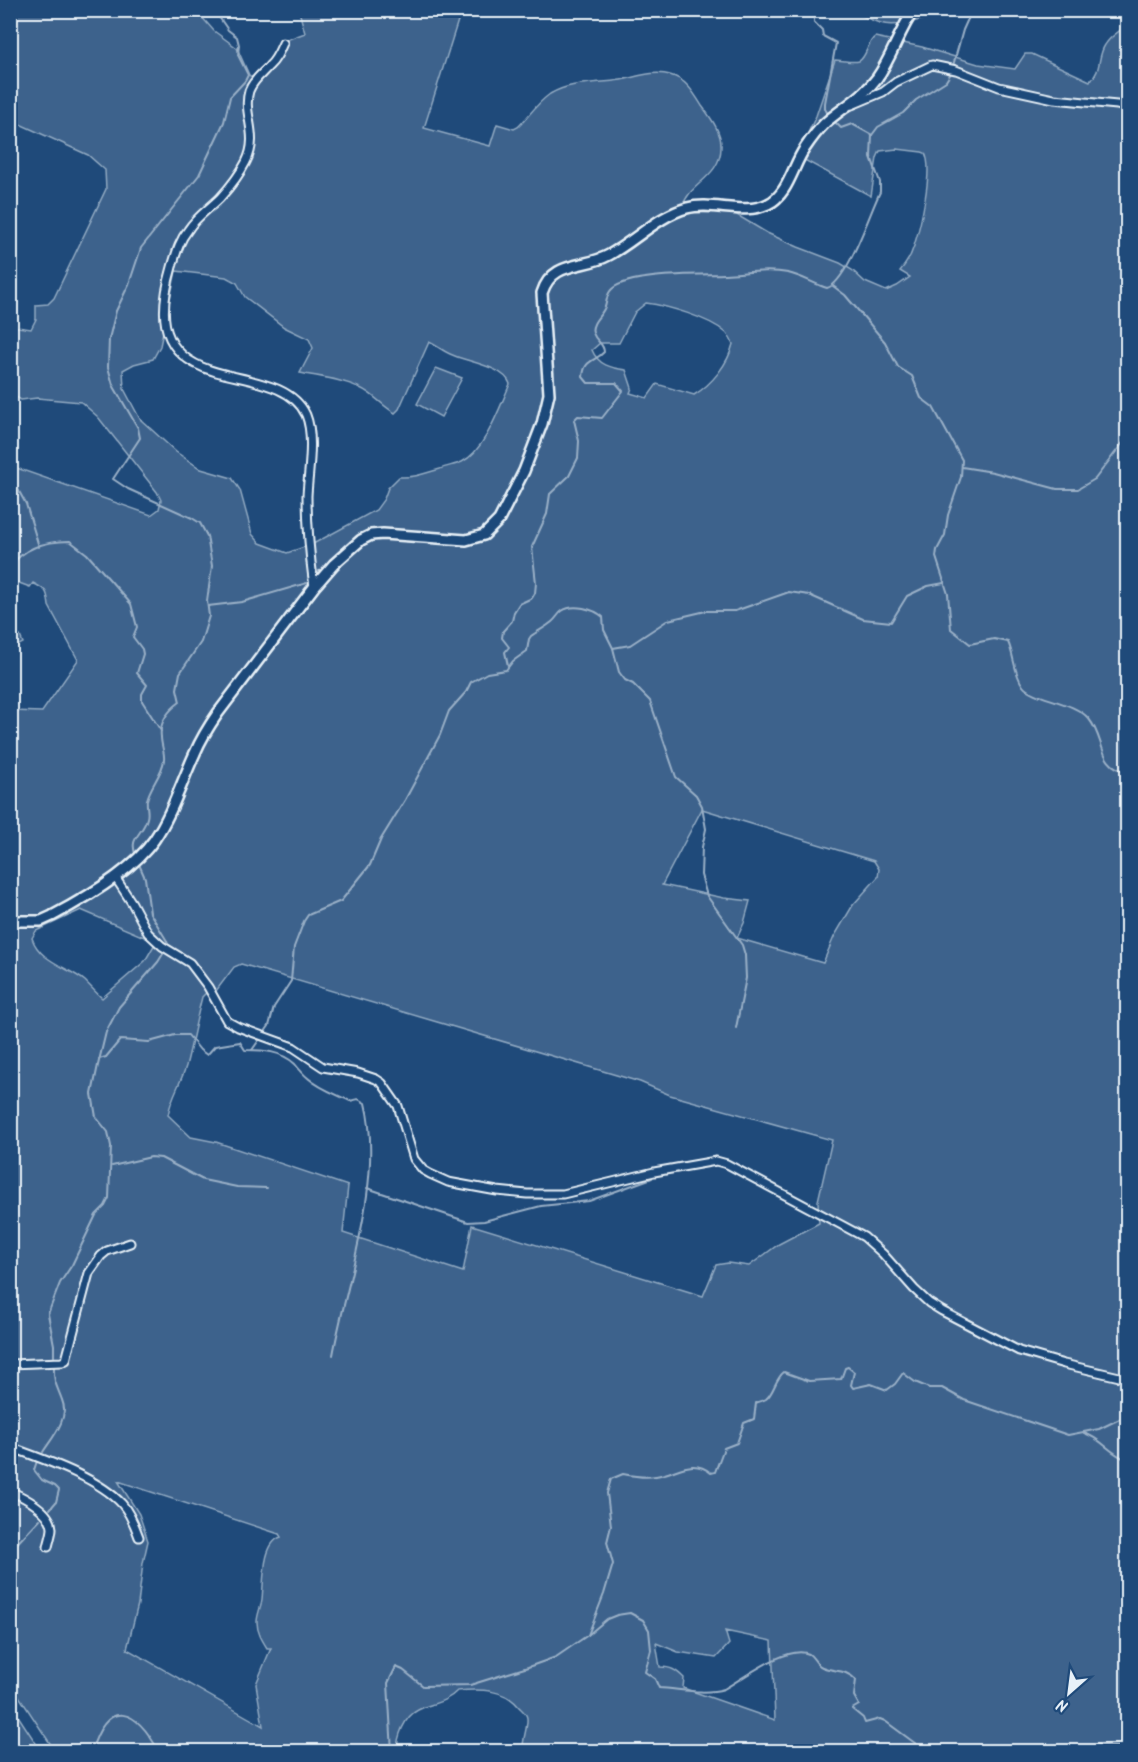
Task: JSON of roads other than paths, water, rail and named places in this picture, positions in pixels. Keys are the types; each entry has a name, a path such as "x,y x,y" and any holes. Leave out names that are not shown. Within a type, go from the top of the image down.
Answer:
{"street":[{"path":"10,921 40,921 52,916 115,877 139,857 155,839 204,735 218,713 314,587 334,564 361,540 371,535 383,534 466,540 474,539 490,531 512,499 542,424 549,394 542,293 549,278 555,272 608,256 657,223 688,208 701,206 750,209 775,200 813,136 877,78 914,10"},
{"path":"283,43 278,55 252,85 249,93 253,134 252,146 246,162 221,197 200,215 179,245 168,281 163,318 169,337 181,355 207,370 260,383 278,390 298,404 305,414 310,439 307,496 314,587"},
{"path":"845,108 932,65 956,70 999,87 1054,99 1128,108"},
{"path":"115,877 148,933 162,946 190,963 208,987 227,1021 293,1047 323,1067 358,1072 376,1078 382,1083 398,1106 414,1159 423,1170 430,1174 448,1182 497,1191 563,1194 654,1172 716,1161 727,1164 864,1237 883,1254 914,1290 942,1311 1019,1351 1128,1379"},
{"path":"10,1364 66,1360 89,1273 107,1251 130,1243"},
{"path":"10,1447 75,1473 112,1496 127,1510 139,1538"},
{"path":"10,1491 32,1503 48,1518 52,1529 48,1547"}],"waterway":[{"path":"136,856 135,840 148,816 147,802 164,760 161,740 163,721 180,702 177,689 180,673 201,642 209,616 207,601 212,566 207,536 200,523 128,489 113,479 140,438 138,428 113,385 108,367 109,339 116,311 129,284 141,248 199,175 224,122 230,97 248,75 238,55 237,37 228,30 219,17 198,10"},
{"path":"814,10 814,22 822,30 823,36 836,43 825,103 825,109 830,117"},
{"path":"508,666 505,652 509,647 502,638 503,631 512,621 519,604 532,598 535,593 532,547 547,514 550,494 569,476 578,458 579,441 574,420 578,416 602,418 623,391 616,383 588,383 583,377 585,367 604,352 603,346 594,336 592,329 604,309 610,291 621,284 649,277 764,271 793,274 827,288 835,283 850,261 880,192 880,182 871,157 872,135 878,127 903,113 916,100 946,81 951,73 963,30 972,10"},
{"path":"834,121 841,128 852,124 872,135"},
{"path":"833,286 845,295 885,342 898,367 912,376 921,398 933,407 962,460 961,477 948,515 945,535 936,557 948,594 951,629 970,644 994,639 1008,642 1023,686 1035,694 1082,713 1094,727 1103,751 1111,764 1128,772"},
{"path":"962,467 993,472 1057,489 1078,489 1095,479 1128,436"},
{"path":"10,475 26,504 39,547"},
{"path":"10,567 22,554 37,546 53,542 70,541 87,554 131,604 137,627 133,637 143,654 137,673 147,685 142,694 142,701 161,731"},
{"path":"208,606 242,602 307,583"},
{"path":"613,648 630,645 668,620 706,611 735,611 789,592 809,595 863,619 891,622 907,596 928,586 944,583"},
{"path":"252,1050 269,1026 274,1007 291,981 294,947 304,921 308,915 341,901 370,865 381,839 440,735 449,711 466,692 471,682 487,673 506,670 513,661 527,651 531,636 552,622 562,611 572,607 589,609 603,617 604,630 613,648 619,672 650,701 676,777 696,795 702,806 706,829 702,847 701,875 707,896 742,945 745,955 746,978 736,1028"},
{"path":"54,1356 48,1314 60,1283 72,1265 96,1215 109,1198 111,1146 108,1132 96,1117 92,1094 106,1032 119,1007 158,962 168,946 150,913 145,878 138,862"},
{"path":"99,1059 106,1057 120,1040 149,1042 175,1035 188,1035 207,1055 215,1046 240,1042 245,1050 265,1051 284,1056 304,1075 323,1088 350,1101 358,1099 365,1103 370,1133 367,1196 333,1355"},
{"path":"112,1166 151,1157 161,1158 203,1180 237,1187 267,1188"},
{"path":"367,1188 468,1222 484,1221 541,1206 589,1201 652,1178"},
{"path":"588,1635 613,1564 607,1542 611,1526 607,1493 611,1479 623,1474 656,1476 691,1466 704,1468 711,1473 715,1472 724,1448 737,1443 744,1423 754,1419 756,1403 769,1396 784,1372 809,1381 841,1379 845,1368 848,1367 854,1372 851,1385 853,1388 871,1384 887,1390 903,1373 929,1388 942,1388 964,1400 1068,1435 1099,1429 1128,1415"},
{"path":"43,1452 59,1428 64,1414 54,1368"},
{"path":"1084,1433 1128,1460"},
{"path":"37,1461 34,1470 42,1480 59,1490 56,1502 50,1509"},
{"path":"10,1551 40,1519"},
{"path":"392,1752 388,1683 396,1667 423,1686 470,1685 556,1657 607,1619 630,1613 643,1620 649,1630 651,1650 645,1672 655,1679 659,1688 700,1692 716,1691 724,1689 778,1658 800,1652 809,1654 820,1666 844,1672 856,1680 854,1696 859,1705 852,1709 863,1718 865,1723 880,1719 885,1721 927,1752"},
{"path":"91,1752 98,1734 106,1723 114,1716 123,1715 132,1718 141,1726 159,1752"},
{"path":"1077,1752 1098,1745 1128,1748"}]}
